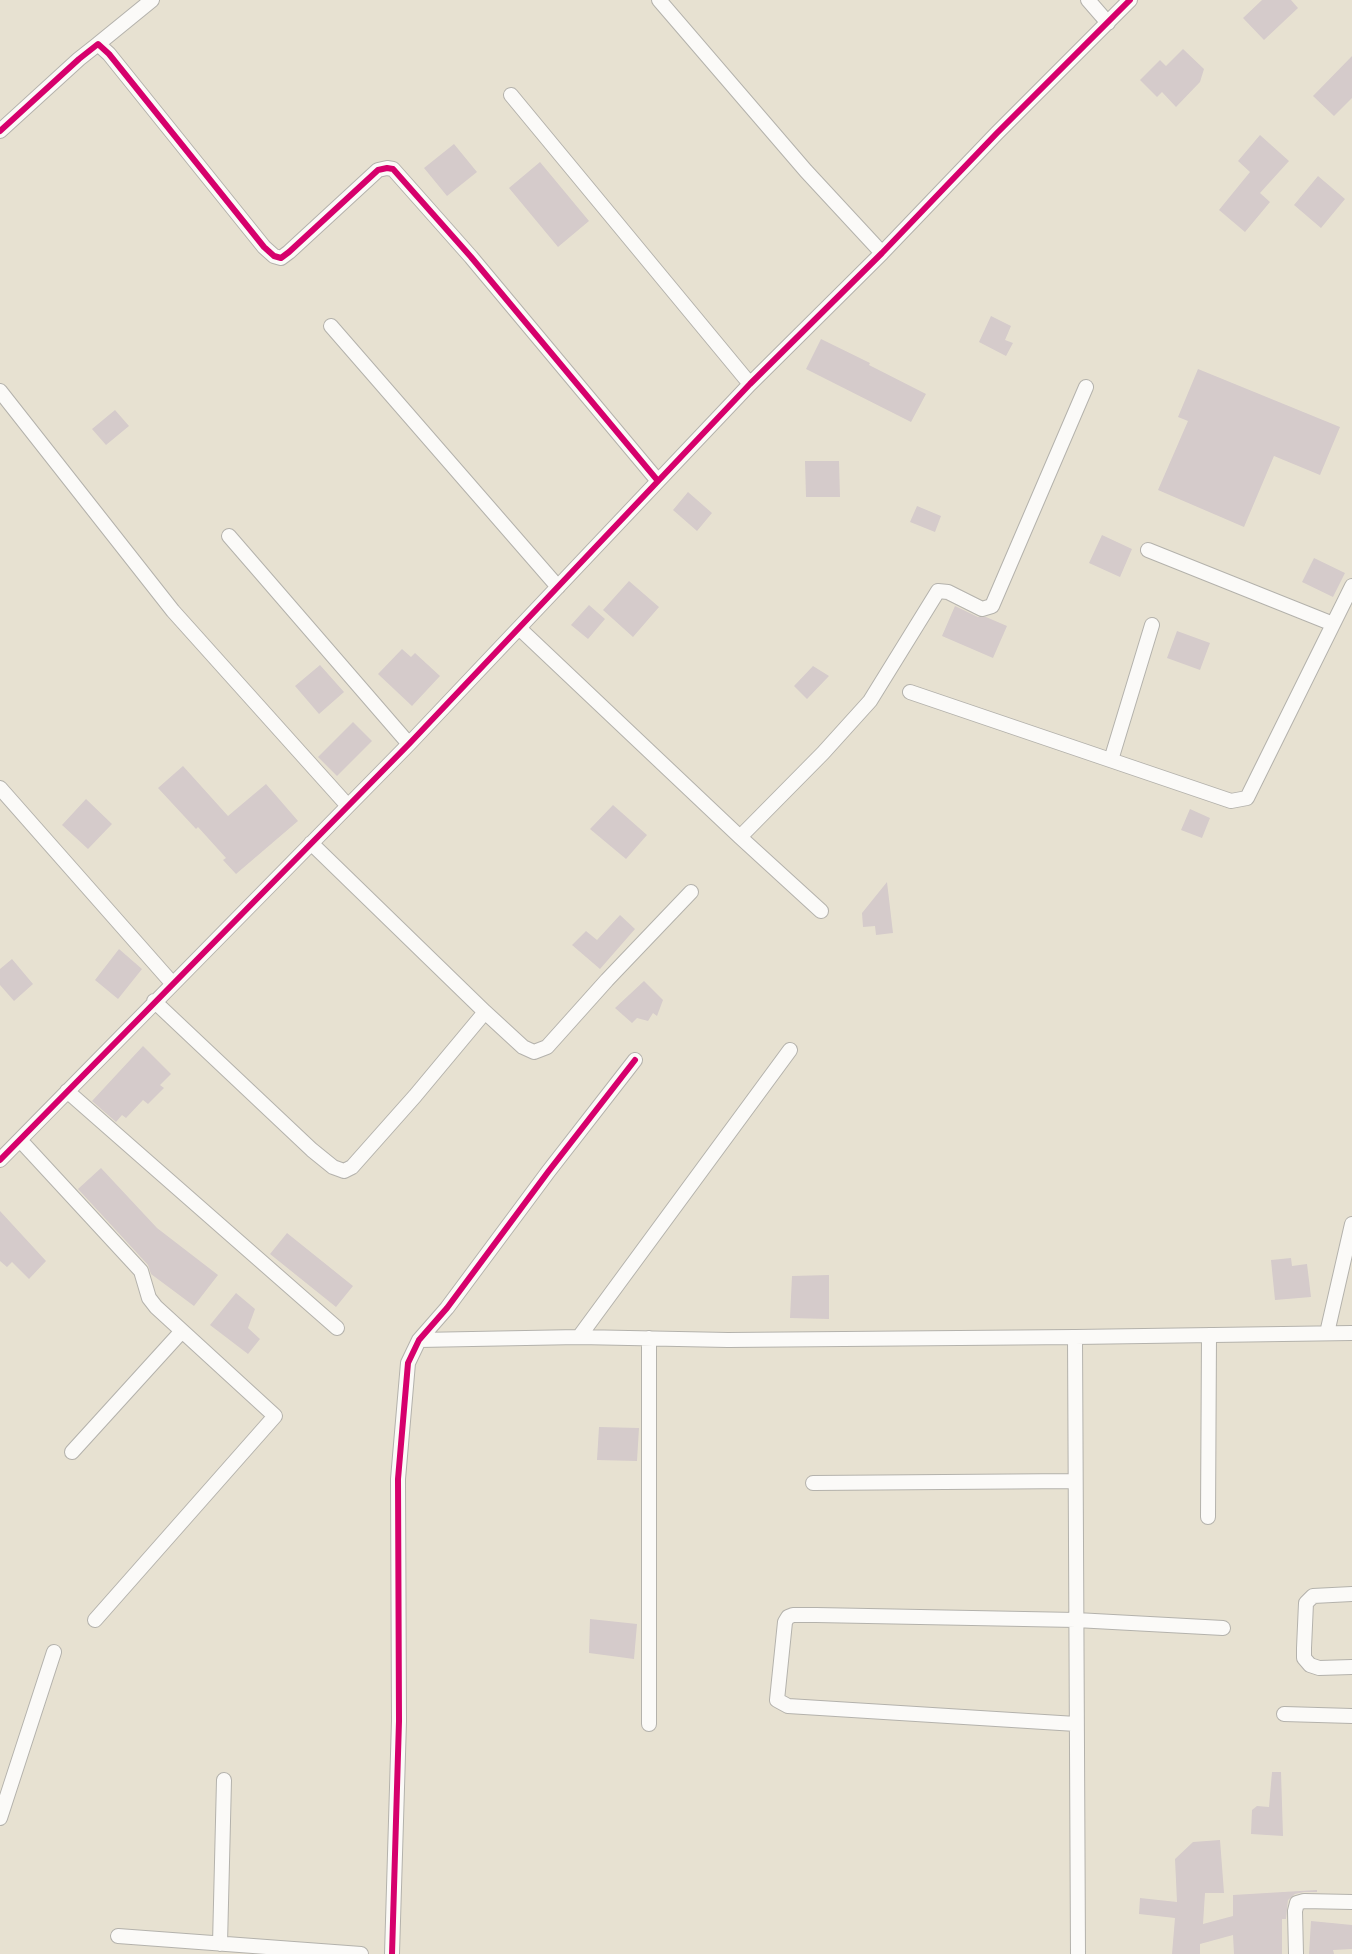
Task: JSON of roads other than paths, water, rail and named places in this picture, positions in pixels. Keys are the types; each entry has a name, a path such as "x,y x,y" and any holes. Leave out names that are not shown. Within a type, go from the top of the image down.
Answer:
{"street":[{"path":"0,131 79,59 152,0"},
{"path":"659,0 806,171 882,253"},
{"path":"1088,0 1108,23"},
{"path":"0,1160 409,744 750,384 1130,0"},
{"path":"98,44 109,54 264,247 274,256 281,258 289,252 378,170 393,169 471,257 658,481"},
{"path":"511,95 750,384"},
{"path":"331,326 558,587"},
{"path":"740,837 823,753 870,701 938,591 948,592 982,609 992,606 1086,387"},
{"path":"0,392 173,611 348,806"},
{"path":"229,536 409,744"},
{"path":"1148,550 1333,624"},
{"path":"910,692 1232,801 1247,798 1352,586"},
{"path":"1111,760 1152,625"},
{"path":"519,628 821,911"},
{"path":"0,788 172,983"},
{"path":"312,843 485,1012 523,1047 534,1052 547,1047 691,892"},
{"path":"154,1001 312,1150 333,1167 344,1171 352,1167 415,1096 485,1012"},
{"path":"579,1338 790,1050"},
{"path":"392,1954 399,1721 398,1479 408,1363 419,1340 447,1308 635,1060"},
{"path":"67,1091 337,1328"},
{"path":"20,1140 141,1271 149,1298 156,1307 274,1416 95,1620"},
{"path":"1327,1333 1352,1224"},
{"path":"72,1452 182,1330"},
{"path":"419,1340 579,1338 728,1340 1352,1333"},
{"path":"1208,1517 1209,1335"},
{"path":"1075,1337 1078,1954"},
{"path":"649,1338 649,1724"},
{"path":"813,1483 1075,1481"},
{"path":"1352,1594 1313,1596 1306,1602 1304,1648 1304,1658 1310,1665 1318,1668 1352,1667"},
{"path":"1076,1724 788,1706 777,1700 785,1622 793,1615 1076,1620 1223,1628"},
{"path":"0,1818 54,1652"},
{"path":"1284,1714 1352,1716"},
{"path":"220,1944 224,1780"},
{"path":"1296,1954 1295,1911 1297,1903 1304,1901 1352,1902"},
{"path":"118,1936 361,1954"}]}
